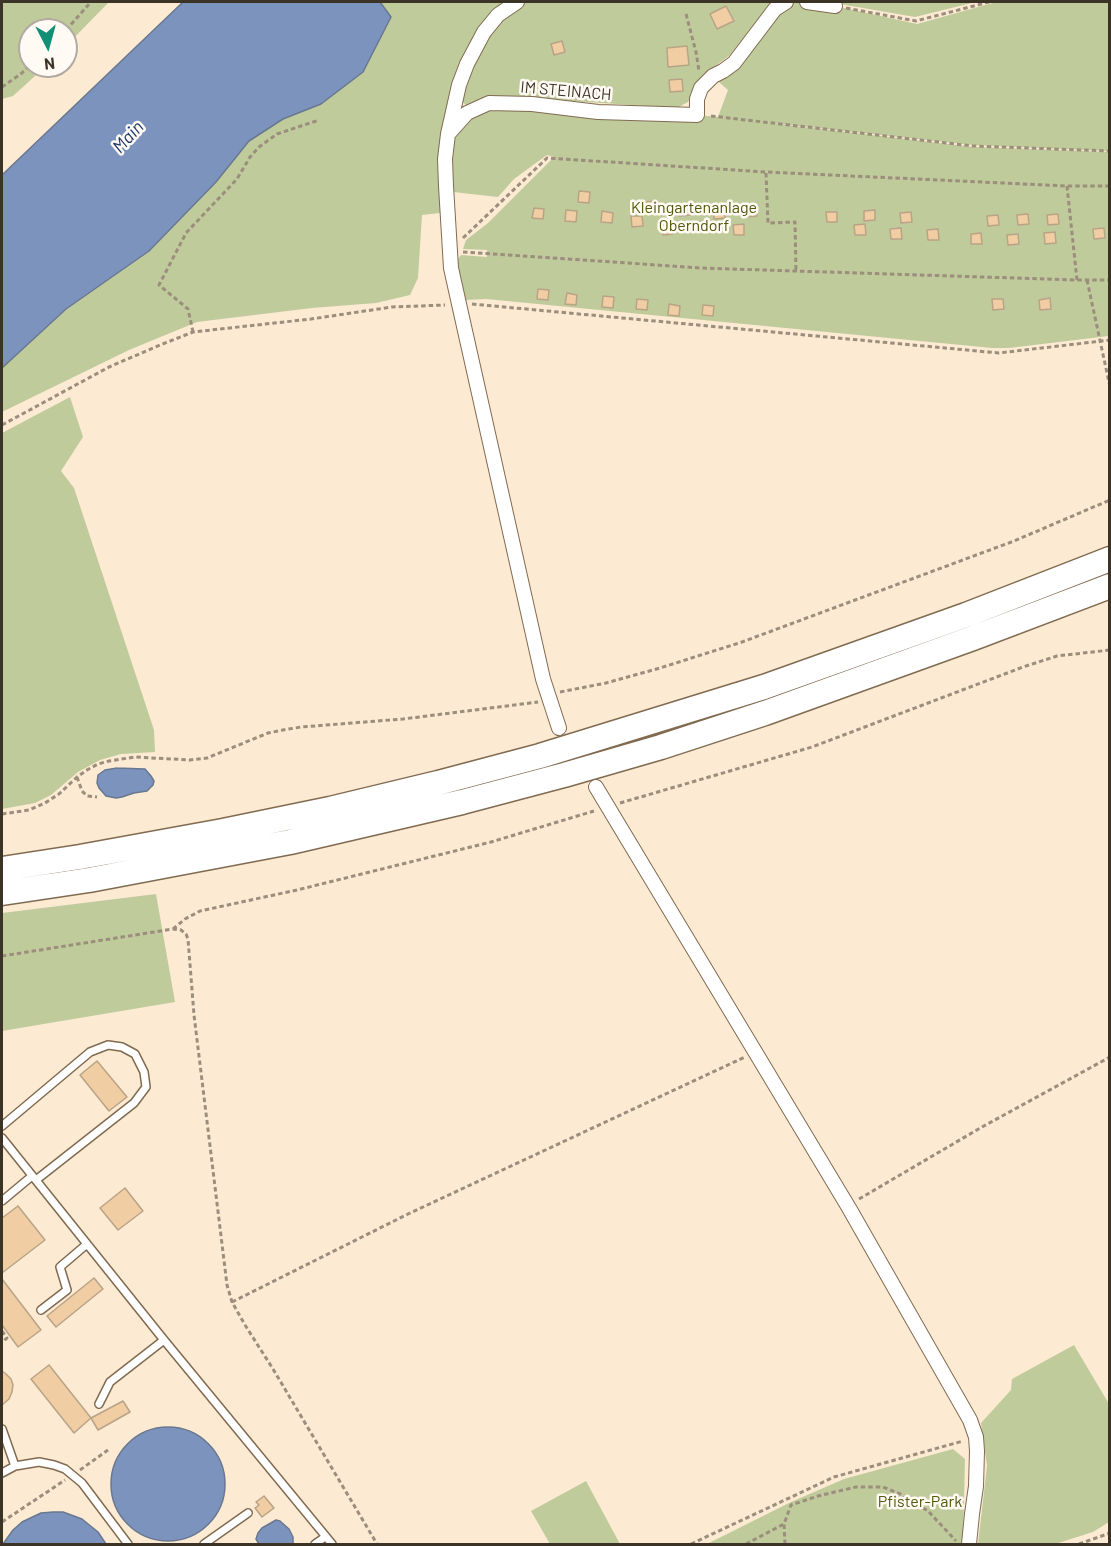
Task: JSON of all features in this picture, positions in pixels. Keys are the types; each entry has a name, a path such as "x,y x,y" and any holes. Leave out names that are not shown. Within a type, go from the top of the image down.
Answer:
{"highway":[{"path":"2,869 234,829 373,798 540,756 764,687 975,612 1110,559"},
{"path":"2,892 89,880 290,842 462,802 564,775 661,747 765,712 1110,586"}],"street":[{"path":"517,2 498,15 484,32 475,46 459,85 445,159 450,251 451,268 548,698 559,728"},
{"path":"697,115 697,99 701,88 713,76 734,63 775,9 786,2"},
{"path":"807,2 835,6"},
{"name":"IM STEINACH","path":"448,134 467,113 489,103 532,104 598,112 697,115"},
{"path":"596,787 849,1208 970,1420 976,1437 976,1486 969,1545"}],"lane":[{"path":"2,1126 90,1052 108,1045 122,1047 135,1054 144,1072 146,1087 134,1103 2,1201"},
{"path":"2,1138 332,1545"},
{"path":"41,1310 67,1290 60,1267 87,1244"},
{"path":"99,1404 110,1382 164,1340"},
{"path":"2,1429 15,1466"},
{"path":"2,1473 15,1466 39,1462 54,1465 73,1475 82,1483 128,1545"},
{"path":"204,1545 248,1514"},
{"path":"315,1545 326,1537"}],"path":[{"path":"77,18 91,2"},
{"path":"835,6 916,21 989,2"},
{"path":"686,14 696,52 701,88"},
{"path":"2,87 18,76"},
{"path":"697,115 973,146 1110,151"},
{"path":"193,332 188,309 159,285 186,233 237,179 259,147 277,134 319,120"},
{"path":"450,251 547,158 766,172 1110,186"},
{"path":"766,172 768,223 795,222 796,272"},
{"path":"1067,186 1077,280"},
{"path":"450,251 701,268 1110,280"},
{"path":"1087,280 1110,387"},
{"path":"2,425 109,368 193,332 311,319 392,307 484,304 999,353 1110,340"},
{"path":"2,814 29,810 45,803 59,794 77,777 98,764 122,758 190,760 207,758 268,733 301,727 402,719 548,698 660,668 742,642 1014,541 1110,500"},
{"path":"173,929 184,919 200,911 297,890 491,842 812,747 1023,667 1058,656 1110,650"},
{"path":"77,777 82,791 87,796 97,797"},
{"path":"2,956 173,929 181,930 186,934 195,1027 227,1285 232,1302 377,1545"},
{"path":"232,1302 408,1214 755,1052"},
{"path":"849,1208 861,1198 962,1139 1110,1057"},
{"path":"2,1331 7,1338 2,1342"},
{"path":"691,1545 834,1477 976,1437"},
{"path":"2,1522 108,1450"},
{"path":"784,1545 784,1524 790,1505 856,1486 883,1487 903,1495 928,1511 959,1545"},
{"path":"746,1545 784,1524"},
{"path":"1079,1545 1110,1533"}],"green space":[{"path":"2,2 109,2 78,34 78,18 18,18 18,78 33,78 13,96 2,99"},
{"path":"380,2 517,2 466,64 440,213 422,215 418,278 410,295 376,303 197,322 129,350 2,412 2,368 66,309 149,251 216,182 249,141 283,119 321,104 391,18"},
{"path":"521,2 772,2 730,55 703,75 688,102 677,108 532,97 497,98 467,106 459,99 485,35"},
{"name":"Kleingartenanlage Oberndorf","path":"787,2 835,6 917,24 996,2 1109,2 1109,151 973,145 744,120 973,147 1109,152 1109,336 992,348 486,299 465,300 459,278 458,259 461,255 487,257 487,250 463,249 466,240 488,223 554,157 547,155 514,179 498,197 453,192 448,188 452,134 469,118 490,109 718,117 728,90 713,77"},
{"path":"828,2 976,2 915,17"},
{"path":"70,397 83,437 61,471 74,488 154,730 155,752 121,754 100,760 78,772 51,795 35,803 2,809 2,433"},
{"path":"156,894 175,1002 2,1031 2,913"},
{"path":"1074,1345 1109,1404 1109,1522 1093,1532 1055,1544 978,1544 987,1466 981,1423 1011,1390 1012,1379"},
{"name":"Pfister-Park","path":"953,1449 965,1459 963,1544 707,1544 791,1502 844,1479"},
{"path":"586,1481 620,1544 550,1544 531,1511"}],"water":[{"name":"Main","path":"183,2 380,2 391,17 363,72 321,104 283,119 249,141 216,182 149,251 66,309 2,368 2,175"},
{"path":"145,769 154,781 153,785 147,791 122,797 106,796 97,783 98,775 105,770"},
{"path":"168,1427 190,1432 208,1444 220,1462 225,1484 220,1506 208,1524 190,1536 168,1541 146,1536 128,1524 116,1506 111,1484 116,1462 128,1444 146,1432"},
{"path":"63,1512 82,1519 98,1532 106,1544 3,1544 22,1522 41,1513"},
{"path":"276,1520 289,1529 293,1537 293,1544 259,1544 256,1539 258,1533"}],"building":[{"path":"726,6 734,21 717,29 710,14"},
{"path":"562,41 565,52 554,55 551,44"},
{"path":"687,46 689,65 668,67 667,48"},
{"path":"682,79 683,91 670,92 669,80"},
{"path":"579,191 590,192 589,203 578,202"},
{"path":"657,201 658,211 647,212 646,202"},
{"path":"689,205 690,215 679,216 678,206"},
{"path":"757,206 757,216 746,217 746,207"},
{"path":"725,207 725,218 714,219 714,208"},
{"path":"534,208 544,209 543,219 532,218"},
{"path":"566,210 577,211 576,222 565,221"},
{"path":"875,210 875,220 864,221 864,211"},
{"path":"602,211 613,213 612,223 601,222"},
{"path":"826,212 837,212 837,222 827,222"},
{"path":"911,212 912,222 901,223 900,213"},
{"path":"1028,214 1029,224 1018,225 1017,215"},
{"path":"1058,214 1059,224 1048,225 1047,215"},
{"path":"998,215 999,225 988,226 987,216"},
{"path":"631,216 642,216 643,226 632,227"},
{"path":"706,221 707,231 696,232 695,222"},
{"path":"673,224 673,234 663,235 662,225"},
{"path":"744,224 744,235 734,235 733,225"},
{"path":"865,224 866,235 855,235 854,225"},
{"path":"901,228 902,239 891,239 890,229"},
{"path":"1104,228 1105,238 1094,239 1093,229"},
{"path":"938,229 939,240 928,240 927,230"},
{"path":"1055,232 1056,243 1045,244 1044,233"},
{"path":"981,233 982,244 971,244 971,234"},
{"path":"1018,234 1019,244 1008,245 1007,235"},
{"path":"538,289 549,290 548,300 537,299"},
{"path":"567,293 577,295 576,305 565,304"},
{"path":"603,296 614,297 613,308 602,307"},
{"path":"1050,298 1051,309 1040,310 1039,300"},
{"path":"637,299 648,300 647,310 636,309"},
{"path":"992,299 1003,299 1004,309 993,310"},
{"path":"669,304 680,306 679,316 668,315"},
{"path":"703,305 714,306 713,316 702,315"},
{"path":"97,1061 127,1097 109,1111 80,1075"},
{"path":"125,1188 143,1211 118,1230 100,1208"},
{"path":"18,1206 45,1240 2,1273 2,1218"},
{"path":"94,1278 103,1289 56,1327 47,1316"},
{"path":"2,1279 41,1330 18,1347 2,1325"},
{"path":"49,1365 91,1418 74,1433 31,1379"},
{"path":"2,1371 11,1379 13,1385 9,1399 2,1405"},
{"path":"123,1401 130,1412 98,1430 91,1418"},
{"path":"264,1496 274,1508 262,1517 255,1508 259,1505 256,1502"}]}
